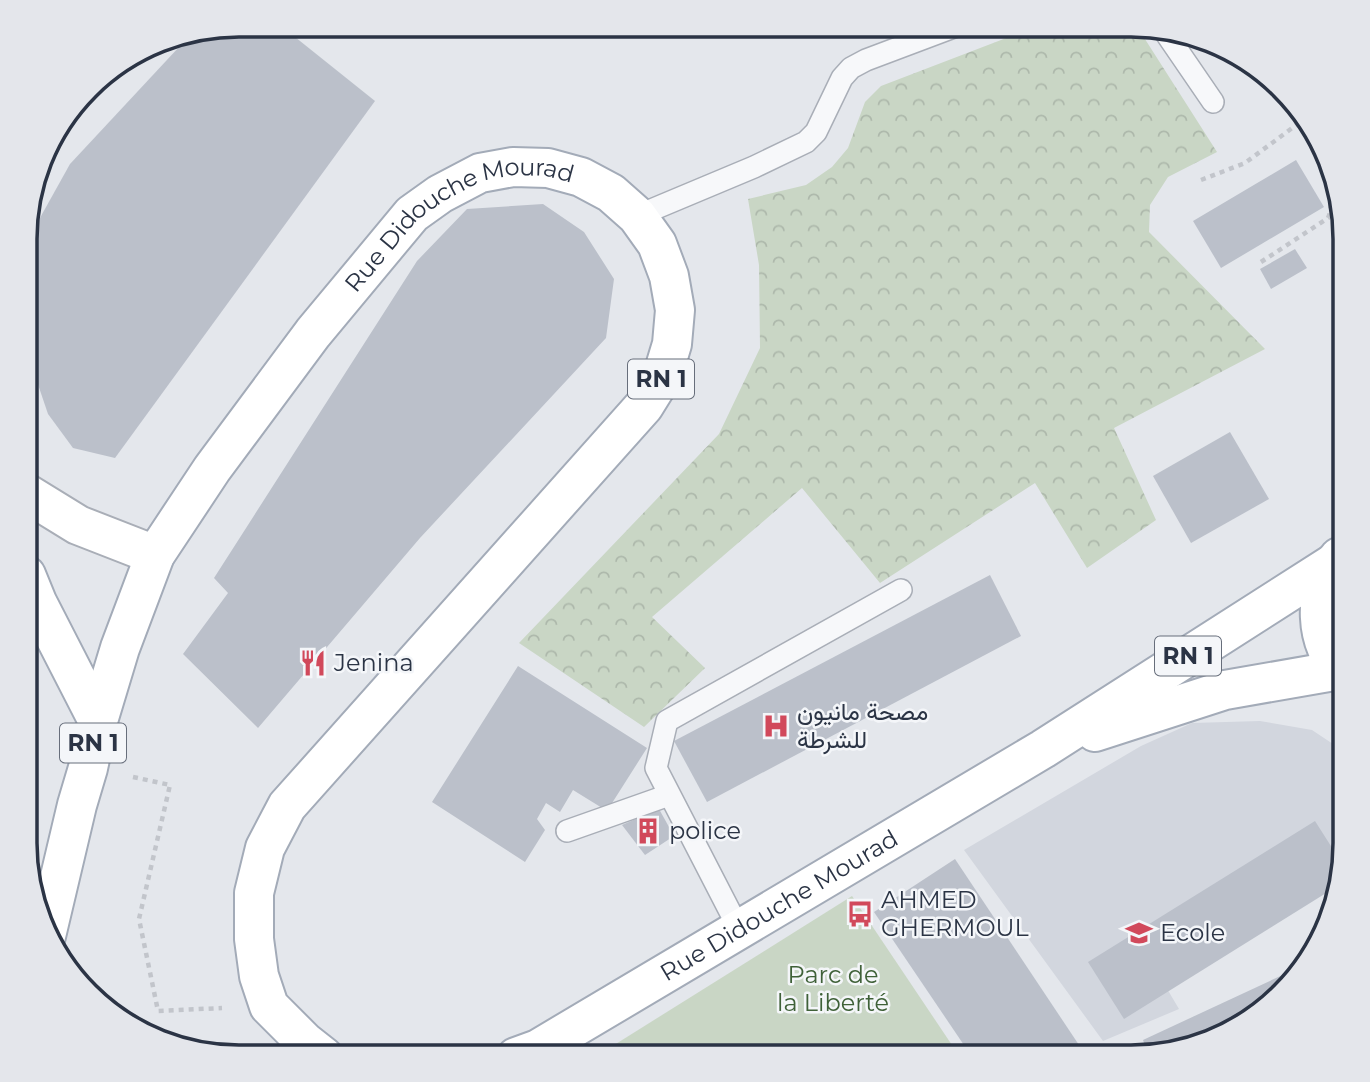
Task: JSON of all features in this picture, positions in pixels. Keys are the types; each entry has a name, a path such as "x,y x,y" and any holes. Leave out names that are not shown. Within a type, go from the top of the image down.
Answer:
{"main road":[{"name":"Rue Didouche Mourad","path":"51,916 98,721 120,648 155,555 212,469 313,333 412,215 440,194 480,173 513,167 548,168 581,177 611,193 637,216 657,244 669,276 675,310 672,344 662,377 644,406 287,806 265,848 254,893 254,939 259,976 269,1006 309,1045"},
{"path":"37,500 78,525 155,555"},
{"name":"Rue Didouche Mourad","path":"545,1045 1043,749 1333,560"},
{"path":"1333,568 1322,589 1319,618 1325,645 1333,657"},
{"path":"37,602 98,721"},
{"name":"Rue Didouche Mourad","path":"1043,749 1225,690 1333,674"}],"lane":[{"path":"637,216 806,142 816,132 842,78 851,68 927,37"},
{"path":"1171,41 1213,102"},
{"path":"739,929 656,768 667,721 901,590"},
{"path":"567,831 669,795"}],"path":[{"path":"1201,180 1245,163 1297,124"},
{"path":"1261,262 1328,218 1331,211"},
{"path":"88,768 170,785 139,919 158,1011 269,1006"}],"shaded area":[{"name":"Ecole","path":"1260,721 1312,730 1333,744 1333,857 1328,887 1166,987 1179,1009 1103,1041 964,850 1141,746 1192,723"}],"green space":[{"path":"1009,37 1144,37 1217,152 1168,177 1150,205 1149,232 1265,349 1114,428 1156,520 1087,568 1035,483 880,583 802,488 652,617 705,668 644,727 519,643 719,434 760,348 759,265 748,199 806,185 832,167 848,148 865,102 881,86"},
{"name":"Parc de la Liberté","path":"852,896 952,1045 614,1045"}],"building":[{"path":"295,37 375,101 115,458 73,448 48,414 37,382 38,222 70,164 181,45 212,38"},
{"path":"1296,160 1324,207 1221,268 1193,221"},
{"path":"543,204 584,232 614,279 606,338 420,538 258,728 183,654 228,593 214,578 417,261 467,209"},
{"path":"1295,249 1307,268 1271,289 1260,269"},
{"path":"1230,432 1269,499 1191,543 1153,476"},
{"path":"990,575 1021,636 707,802 674,741"},
{"path":"518,666 647,748 607,811 573,790 560,812 546,803 537,819 545,830 525,862 432,802"},
{"name":"police","path":"659,809 674,836 645,855 622,825"},
{"path":"1315,821 1333,849 1327,893 1124,1019 1088,962"},
{"path":"955,859 1079,1045 964,1045 874,912"},
{"path":"1286,974 1254,1004 1209,1030 1145,1045 1143,1040"}],"place":[{"name":"Jenina","path":"313,663"},
{"name":"مصحة مانيون للشرطة","path":"776,726"},
{"name":"police","path":"648,831"},
{"name":"AHMED GHERMOUL","path":"860,914"},
{"name":"Ecole","path":"1139,933"}]}
